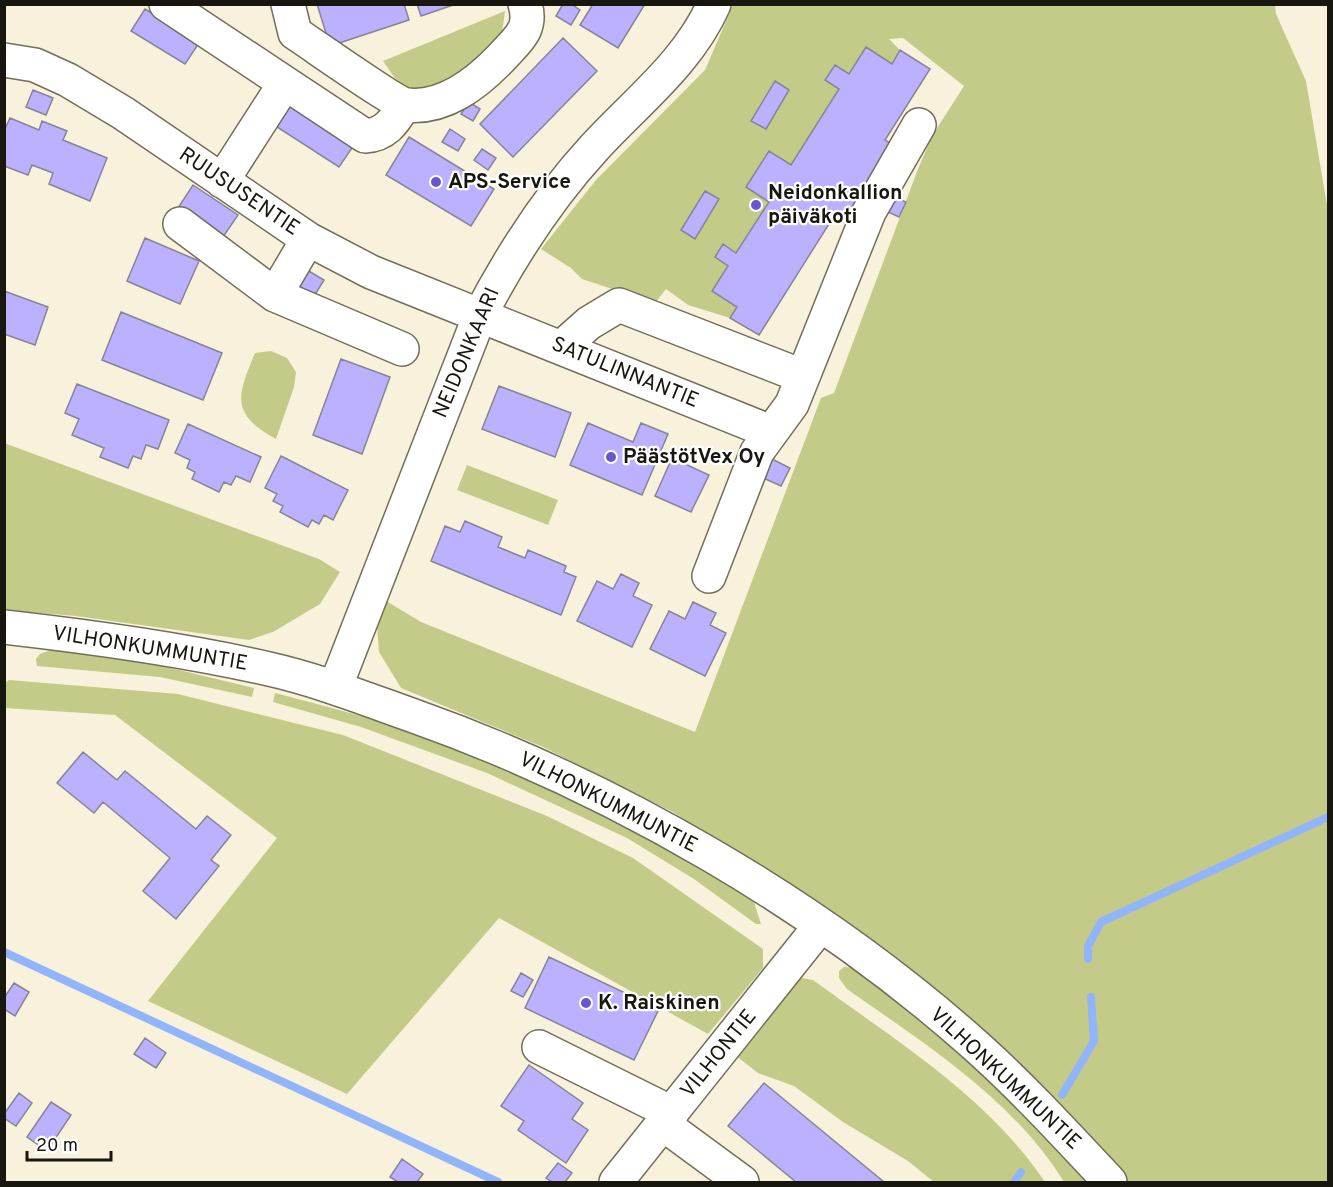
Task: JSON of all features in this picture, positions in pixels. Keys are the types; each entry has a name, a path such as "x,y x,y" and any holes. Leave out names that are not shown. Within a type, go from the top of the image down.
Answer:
{"street":[{"path":"166,4 365,136 377,135 393,123 404,105"},
{"path":"288,4 295,33 404,105 436,105 482,78 523,34 535,9"},
{"name":"NEIDONKAARI","path":"335,688 480,315 531,225 594,147 662,80 696,38 714,4"},
{"name":"RUUSUSENTIE","path":"4,60 35,65 68,80 308,239 371,272 480,315"},
{"path":"222,181 285,83"},
{"path":"709,576 757,452 792,404 873,203 919,125"},
{"path":"180,225 275,295 402,349"},
{"path":"275,295 308,239"},
{"path":"562,347 589,323 619,305 802,376"},
{"name":"SATULINNANTIE","path":"480,315 771,432"},
{"name":"VILHONKUMMUNTIE","path":"4,627 171,650 270,669 335,688 484,741 603,795 711,856 821,925 899,983 976,1046 1110,1182"},
{"name":"VILHONTIE","path":"616,1182 821,925"},
{"path":"539,1047 667,1118 742,1182"}],"green space":[{"path":"733,5 1275,5 1276,14 1306,81 1328,211 1328,1182 1129,1182 1031,1076 845,922 673,812 543,747 401,688 379,652 376,613 383,599 421,622 695,732 821,398 834,393 918,169 932,136 964,86 903,38 889,39 900,50 892,64 867,47 849,74 835,65 825,80 839,89 791,165 769,151 746,187 769,202 736,253 723,245 715,257 728,266 737,307 730,318 688,305 666,289 655,303 582,279 571,268 541,249 596,180 705,70"},
{"path":"505,11 502,33 457,81 419,90 405,86 394,77 383,61"},
{"path":"271,351 287,358 296,372 294,387 276,439 251,421 244,412 242,403 244,381 255,353"},
{"path":"4,443 319,559 340,572 320,604 273,632 249,640 76,616 5,610"},
{"path":"467,465 558,500 548,525 457,490"},
{"path":"57,648 150,663 254,688 252,697 160,677 37,666 36,659 40,654"},
{"path":"9,680 178,694 343,735 547,816 633,858 763,949 763,968 708,1034 499,918 347,1094 148,1001 277,838 115,715 5,708 5,683"},
{"path":"275,693 439,740 560,789 658,840 752,896 761,924 756,924 694,879 627,838 487,773 361,727 273,702"},
{"path":"844,967 857,968 980,1069 1094,1182 1064,1182 1020,1125 993,1099 936,1052 847,989 839,978 839,971"},
{"path":"797,977 813,980 938,1072 996,1123 1022,1151 1045,1182 934,1182 908,1161 843,1122 794,1086 758,1073 731,1052"}],"building":[{"path":"317,4 404,4 409,20 330,46"},
{"path":"417,4 456,4 421,16"},
{"path":"563,4 571,4 580,10 571,25 556,16"},
{"path":"593,4 645,4 618,48 580,25"},
{"path":"145,9 199,43 185,64 131,31"},
{"path":"563,38 597,71 513,157 480,124"},
{"path":"866,47 892,64 900,50 930,69 885,140 893,145 844,222 834,216 759,335 730,318 737,307 712,291 728,266 715,257 723,244 736,253 769,202 746,187 769,151 791,165 839,89 825,80 835,65 849,74"},
{"path":"775,81 789,90 766,129 751,121"},
{"path":"33,90 53,98 46,115 26,107"},
{"path":"288,102 354,145 339,167 274,125"},
{"path":"469,102 480,109 473,121 461,114"},
{"path":"10,118 39,130 42,121 67,131 63,140 107,158 90,201 49,184 53,173 32,165 28,175 4,166 4,131"},
{"path":"450,129 465,139 458,151 442,142"},
{"path":"409,137 494,189 471,226 386,175"},
{"path":"482,149 496,158 488,170 474,160"},
{"path":"193,185 238,215 223,237 178,208"},
{"path":"705,191 719,199 695,239 681,230"},
{"path":"884,192 906,202 899,217 877,207"},
{"path":"145,238 199,261 180,304 127,281"},
{"path":"302,267 324,280 310,303 289,290"},
{"path":"4,291 48,307 35,345 4,334"},
{"path":"121,312 222,353 203,400 102,360"},
{"path":"341,359 390,377 362,454 313,435"},
{"path":"77,384 169,420 158,449 146,445 141,459 133,456 128,468 100,457 104,448 72,435 79,419 65,413"},
{"path":"499,386 571,413 555,457 482,429"},
{"path":"588,423 633,442 641,423 668,434 642,495 570,465"},
{"path":"188,424 261,457 250,482 236,476 231,485 224,482 219,492 192,479 195,472 187,468 190,460 175,453"},
{"path":"281,456 348,490 333,520 324,515 319,524 312,520 308,527 280,512 283,506 273,501 277,494 265,488"},
{"path":"768,457 790,468 781,486 759,476"},
{"path":"672,458 709,475 691,512 655,496"},
{"path":"465,521 502,537 498,547 525,558 528,550 566,566 564,572 576,577 561,615 431,561 445,526 460,532"},
{"path":"621,574 639,583 633,596 652,605 632,647 577,621 597,581 613,589"},
{"path":"693,602 716,613 710,625 726,633 705,676 650,649 669,611 685,619"},
{"path":"83,752 117,780 125,771 196,829 207,816 231,835 211,860 219,866 176,919 143,891 170,858 103,802 94,813 57,783"},
{"path":"549,957 659,1009 634,1060 525,1008"},
{"path":"521,973 533,980 523,997 511,991"},
{"path":"14,983 29,992 15,1016 4,1009 4,998"},
{"path":"145,1038 166,1053 156,1068 134,1054"},
{"path":"529,1065 583,1103 572,1119 588,1130 566,1163 518,1130 524,1121 501,1106"},
{"path":"764,1083 884,1182 796,1182 728,1126"},
{"path":"19,1093 32,1103 16,1126 4,1118 4,1114"},
{"path":"51,1102 71,1115 47,1151 27,1137"},
{"path":"402,1159 423,1174 417,1182 398,1182 390,1177"},
{"path":"558,1163 572,1173 565,1182 552,1182 546,1178"}],"waterway":[{"path":"1088,959 1088,946 1101,922 1328,817"},
{"path":"4,952 498,1182"},
{"path":"1062,1095 1094,1041 1091,997"},
{"path":"1014,1182 1021,1172"}],"place":[{"name":"APS-Service","path":"436,182"},
{"name":"Neidonkallion päiväkoti","path":"756,205"},
{"name":"PäästötVex Oy","path":"611,457"},
{"name":"K. Raiskinen","path":"586,1003"}]}
